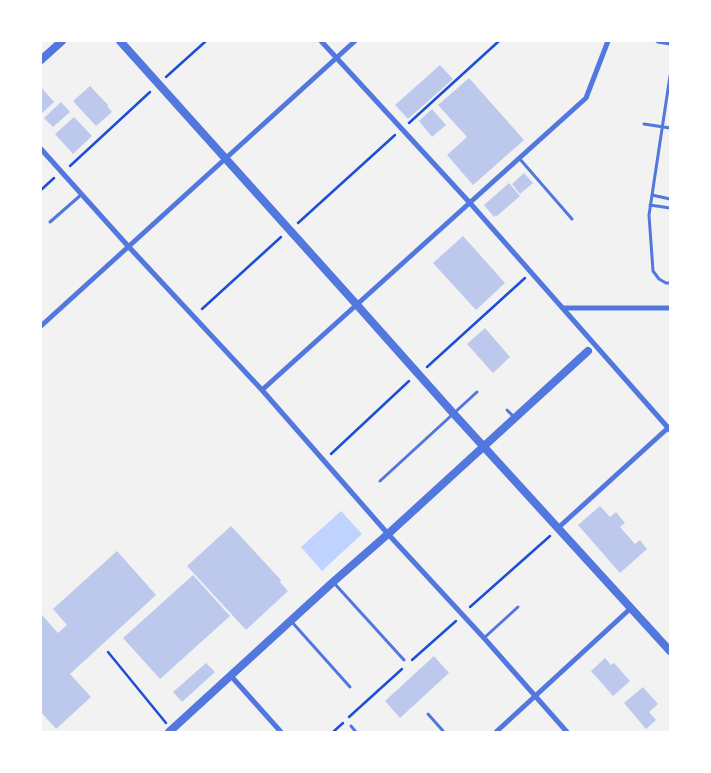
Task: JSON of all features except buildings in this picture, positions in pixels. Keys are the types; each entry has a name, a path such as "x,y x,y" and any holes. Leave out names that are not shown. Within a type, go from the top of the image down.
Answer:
{"street":[{"path":"41,60 62,41"},
{"path":"120,41 453,413 670,651"},
{"path":"321,41 532,272 563,308 591,348 669,428 558,528"},
{"path":"41,326 355,41"},
{"path":"262,390 586,98 608,41"},
{"path":"658,41 670,43"},
{"path":"41,149 262,390 388,534 567,732"},
{"path":"563,308 670,308"},
{"path":"170,730 591,348"},
{"path":"496,732 631,608"},
{"path":"231,676 281,732"}],"lane":[{"path":"670,76 649,215 653,271 659,280 670,283"},
{"path":"644,124 670,128"},
{"path":"519,158 572,219"},
{"path":"50,222 82,194"},
{"path":"652,195 670,198"},
{"path":"650,205 670,208"},
{"path":"380,481 477,392"},
{"path":"507,410 515,418"},
{"path":"333,582 404,660"},
{"path":"484,638 518,607"},
{"path":"291,621 350,687"},
{"path":"428,714 444,732"},
{"path":"351,726 356,732"}],"path":[{"path":"164,78 206,41"},
{"path":"68,168 150,92"},
{"path":"41,190 55,177"},
{"path":"202,309 281,237"},
{"path":"427,367 532,272"},
{"path":"330,455 412,378"},
{"path":"469,608 551,535"},
{"path":"333,732 456,621"},
{"path":"108,652 170,730"}],"water":[{"path":"341,511 362,534 322,571 301,547"}]}
